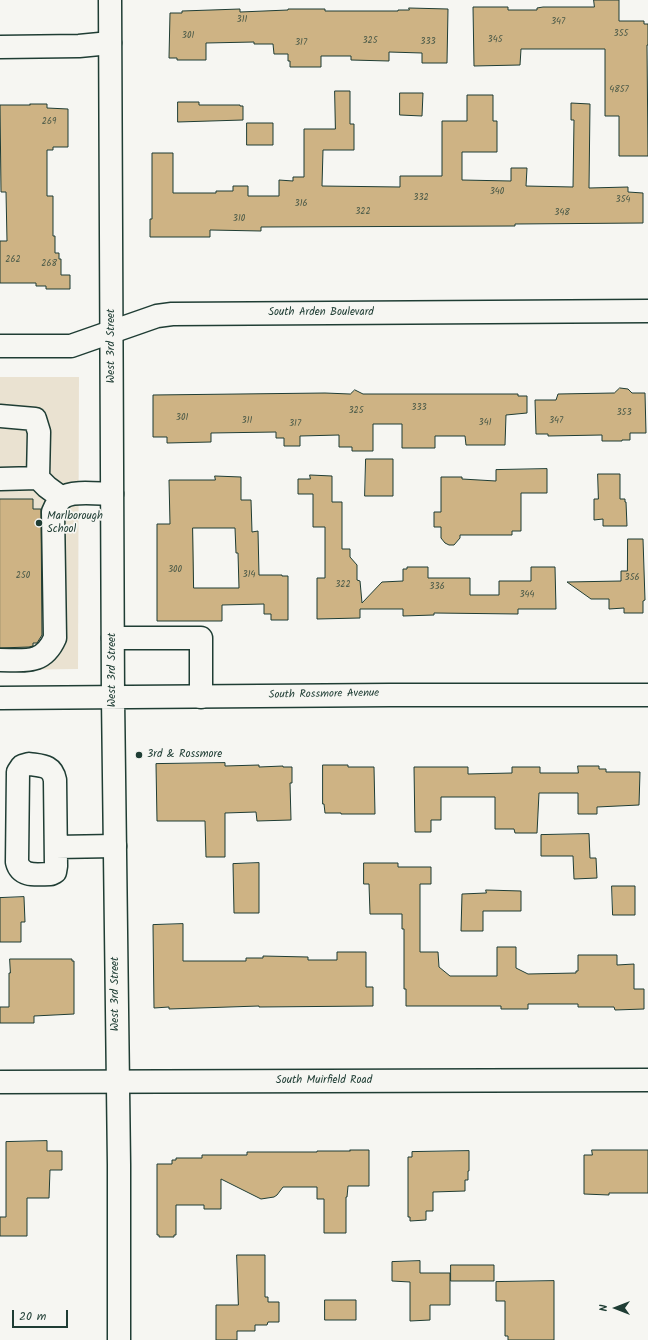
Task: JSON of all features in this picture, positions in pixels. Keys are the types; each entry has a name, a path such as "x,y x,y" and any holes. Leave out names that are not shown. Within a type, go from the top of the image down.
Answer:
{"main road":[{"name":"West 3rd Street","path":"110,0 113,698 119,1340"},
{"path":"0,47 79,46 110,43"},
{"name":"South Arden Boulevard","path":"0,346 71,346 156,316 172,314 648,311"},
{"path":"0,416 34,419 39,432 38,478 62,498"},
{"path":"0,480 38,478"},
{"path":"0,660 35,659 51,647 55,638 53,512 57,503 62,498 74,494 112,494"},
{"path":"113,638 201,638 201,697"},
{"name":"South Rossmore Avenue","path":"0,698 648,695"},
{"path":"56,847 115,846"},
{"name":"South Muirfield Road","path":"0,1082 648,1080"}],"shaded area":[{"name":"Marlborough School","path":"0,377 79,377 78,669 0,670"}],"building":[{"path":"594,0 619,0 619,21 644,21 644,24 648,24 648,156 619,156 619,116 605,116 605,49 521,49 520,65 474,66 473,7 508,7 508,10 537,10 537,8 543,7 594,7"},
{"path":"409,8 448,9 447,63 422,63 422,53 389,52 389,61 351,60 351,56 321,56 321,67 290,67 288,54 274,54 273,44 254,44 254,42 206,43 206,60 177,60 177,58 169,58 170,13 182,13 182,11 240,9 240,12 288,9 325,9 325,11 398,11 409,10"},
{"path":"335,91 350,91 350,124 354,124 354,150 323,150 322,186 400,187 400,176 442,176 442,121 467,121 467,95 493,95 493,121 497,121 497,152 462,152 462,180 511,181 511,168 527,168 526,186 573,187 574,120 571,120 571,103 590,104 589,188 628,187 628,192 643,193 643,223 515,224 515,226 261,227 261,231 210,230 210,237 150,237 150,219 152,219 152,153 173,153 173,193 216,193 216,191 233,191 233,186 248,186 248,196 279,196 279,180 293,181 293,177 304,177 304,129 335,129"},
{"path":"400,93 423,93 422,116 400,115"},
{"path":"178,102 199,102 199,105 240,105 243,106 243,120 178,122"},
{"path":"47,104 47,108 68,109 68,147 53,147 53,150 47,150 47,196 53,196 53,236 55,236 55,253 59,253 59,259 61,259 61,275 70,275 70,289 46,289 46,286 36,286 36,283 0,283 0,241 7,241 6,192 1,192 0,105"},
{"path":"247,123 273,123 273,145 247,145"},
{"path":"620,388 628,389 632,393 645,393 646,433 630,433 630,440 622,441 602,441 602,435 548,436 548,434 536,434 535,400 556,400 558,394 614,393"},
{"path":"355,390 363,394 518,394 518,396 527,396 527,413 506,415 505,445 466,445 465,436 435,436 435,448 402,448 402,424 373,424 373,451 352,451 352,447 339,447 339,435 300,436 300,446 284,446 284,438 276,438 276,432 211,433 211,442 167,443 167,437 153,437 153,395 350,394"},
{"path":"366,459 393,459 393,496 365,496"},
{"path":"547,469 547,493 521,493 521,531 512,531 512,535 460,535 460,538 454,545 449,545 441,538 441,527 434,527 434,512 441,512 441,477 462,477 462,479 496,481 496,470"},
{"path":"598,474 620,474 620,499 625,499 626,502 627,526 603,526 603,519 594,520 594,499 598,499"},
{"path":"310,475 332,476 332,502 342,502 342,549 350,549 350,557 357,565 357,580 360,581 362,603 382,582 403,581 403,569 407,569 407,567 428,567 428,578 470,578 470,595 499,595 499,581 531,581 531,567 555,567 556,609 518,609 518,614 434,613 434,615 403,616 403,609 360,609 360,618 317,619 317,578 325,578 325,527 313,527 313,494 298,494 298,479 310,479"},
{"path":"215,476 241,477 241,500 251,500 252,532 258,531 259,575 288,576 288,620 271,620 271,614 264,614 264,604 222,605 222,621 157,621 157,524 170,524 169,480 215,480","holes":["193,528 235,528 236,553 238,553 239,588 194,588"]},
{"path":"0,499 33,499 33,509 41,509 42,635 37,643 33,643 33,646 29,647 0,648"},
{"path":"628,539 643,539 645,600 643,601 643,613 624,613 624,608 609,609 609,599 591,599 567,582 621,581 621,571 627,571"},
{"path":"225,763 225,766 259,765 259,767 292,767 292,783 290,783 291,820 257,821 256,812 225,813 225,857 206,857 205,821 157,821 156,764"},
{"path":"323,765 374,767 375,814 325,813 323,804"},
{"path":"578,766 599,766 599,769 606,769 606,772 640,772 639,805 597,807 597,814 578,814 578,793 539,793 537,833 515,833 514,829 495,829 495,797 441,797 441,820 431,820 431,832 415,832 414,767 468,767 468,774 512,773 512,767 540,767 540,773 578,773"},
{"path":"589,834 590,858 596,858 597,878 574,879 573,856 541,856 541,835"},
{"path":"259,863 259,913 234,913 233,864"},
{"path":"364,863 398,863 398,867 431,867 431,884 420,884 420,952 438,952 439,967 450,976 497,976 497,947 516,947 516,968 528,974 576,973 576,971 578,971 578,955 617,955 617,965 634,964 634,989 644,989 644,1009 615,1010 614,1007 578,1007 578,1004 528,1004 528,1009 501,1009 501,1006 406,1006 406,989 404,989 404,929 402,929 402,914 370,914 369,884 364,884"},
{"path":"612,886 635,886 635,915 613,915"},
{"path":"486,890 521,891 521,911 483,911 483,931 461,931 462,894 486,893"},
{"path":"24,897 25,922 21,922 21,942 0,942 0,898"},
{"path":"183,924 183,961 246,961 246,958 263,958 263,956 308,957 308,960 337,960 337,952 366,952 366,987 373,987 373,1006 154,1008 153,925"},
{"path":"10,959 72,959 72,961 74,961 74,1014 34,1016 34,1023 0,1023 0,1007 9,1007"},
{"path":"47,1141 47,1151 62,1151 62,1170 50,1170 49,1198 27,1198 27,1236 0,1236 0,1217 6,1217 6,1142"},
{"path":"369,1150 369,1186 348,1186 346,1197 346,1233 324,1233 324,1199 317,1199 317,1187 283,1187 274,1197 261,1199 221,1179 221,1209 204,1209 204,1205 176,1205 176,1235 174,1235 174,1237 159,1237 159,1235 157,1235 157,1164 172,1164 172,1160 176,1160 176,1158 202,1158 202,1155 247,1155 247,1152 317,1152"},
{"path":"592,1150 648,1150 648,1193 609,1193 609,1195 584,1194 584,1155 592,1155"},
{"path":"469,1151 469,1171 468,1180 465,1180 465,1191 433,1192 433,1211 426,1211 426,1220 410,1221 410,1217 408,1217 408,1157 412,1157 412,1152"},
{"path":"237,1255 265,1255 265,1297 268,1297 268,1302 279,1302 279,1322 268,1322 267,1325 255,1325 255,1331 237,1331 237,1340 216,1340 216,1305 238,1305"},
{"path":"420,1261 420,1273 450,1273 450,1305 430,1305 430,1320 410,1321 410,1282 392,1281 392,1262"},
{"path":"451,1265 494,1265 494,1281 451,1281"},
{"path":"554,1281 554,1340 508,1340 508,1336 505,1336 505,1301 496,1301 496,1282"},
{"path":"325,1300 356,1300 356,1320 325,1320"}],"place":[{"name":"Marlborough School","path":"39,523"},
{"name":"3rd & Rossmore","path":"139,755"}]}
